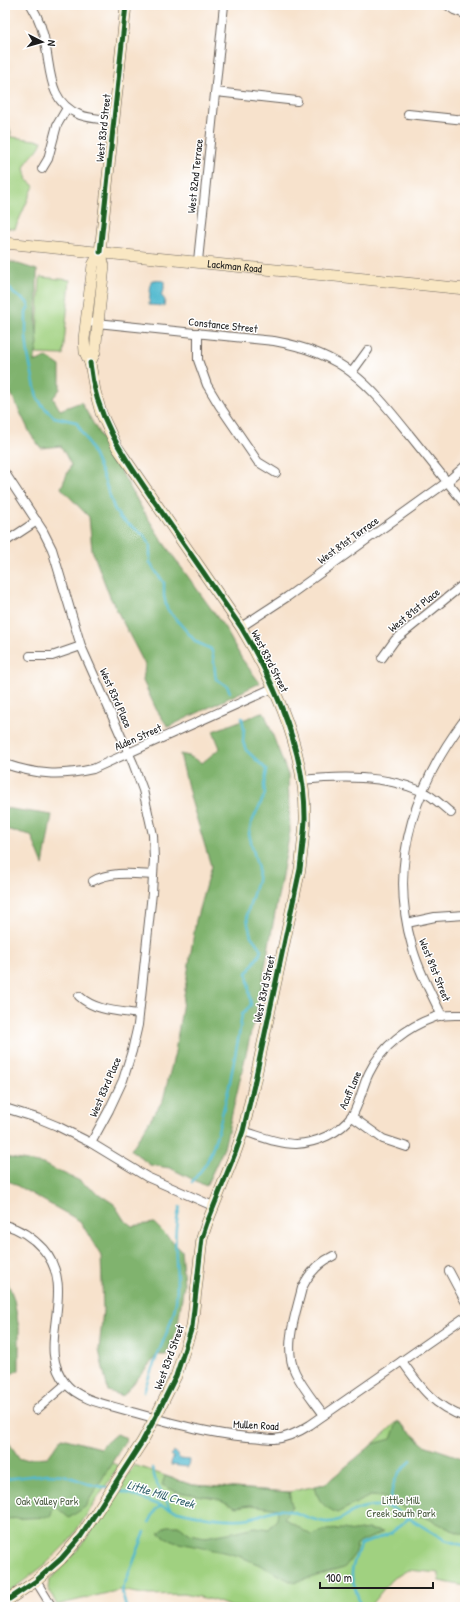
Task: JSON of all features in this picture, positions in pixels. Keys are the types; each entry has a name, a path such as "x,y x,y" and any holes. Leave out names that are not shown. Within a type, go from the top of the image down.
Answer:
{"street":[{"path":"31,5 37,16 43,35 52,83 56,93 67,108 86,116 113,120"},
{"name":"West 83rd Street","path":"90,363 95,352 104,266 100,252 126,5"},
{"name":"West 82nd Terrace","path":"198,261 224,5"},
{"path":"447,5 454,10 465,14"},
{"path":"216,92 297,101"},
{"path":"42,169 48,159 57,125 67,108"},
{"path":"408,114 465,120"},
{"name":"Lackman Road","path":"5,243 198,261 465,289"},
{"name":"West 83rd Street","path":"5,1602 36,1581 61,1559 81,1536 155,1418 176,1376 192,1327 201,1244 207,1223 243,1131 256,1078 300,869 305,819 302,780 286,719 257,654 241,627 118,447 101,413 90,363 85,352 86,322 93,265 100,252"},
{"name":"Constance Street","path":"86,322 274,341 298,345 326,357 352,372 386,405 465,504"},
{"path":"198,333 198,360 207,385 258,462 276,473"},
{"path":"352,372 368,350"},
{"name":"West 81st Terrace","path":"241,627 287,598 447,482 465,466"},
{"name":"West 83rd Place","path":"5,473 37,521 52,549 81,646 143,790 153,835 152,893 139,1014 132,1051 123,1080 91,1143"},
{"path":"5,542 37,521"},
{"name":"West 81st Place","path":"382,658 394,640 465,583"},
{"path":"30,656 52,656 81,646"},
{"name":"Alden Street","path":"5,764 24,771 38,773 64,774 93,769 273,688"},
{"name":"West 81st Street","path":"442,1016 412,947 403,899 402,876 404,853 409,830 422,791 447,745 465,719"},
{"path":"302,780 355,777 380,780 422,791 451,813"},
{"path":"93,881 100,877 115,874 153,875"},
{"path":"407,923 435,917 465,915"},
{"path":"79,996 86,1003 107,1010 139,1014"},
{"name":"Acuff Lane","path":"243,1131 286,1143 315,1141 328,1135 351,1116 369,1073 378,1058 398,1036 413,1027 442,1016 465,1015"},
{"path":"5,1108 40,1119 91,1143 147,1177 214,1206"},
{"path":"351,1116 383,1139 407,1147"},
{"name":"Mullen Road","path":"5,1225 25,1233 36,1241 46,1252 53,1264 59,1292 53,1345 54,1358 66,1384 76,1392 89,1399 217,1434 273,1439 295,1434 402,1362 465,1317"},
{"path":"324,1415 294,1371 289,1348 302,1288 306,1278 324,1260 333,1256"},
{"path":"449,1271 465,1301"},
{"path":"402,1362 429,1396 449,1410 465,1417"},
{"path":"36,1410 66,1384"},
{"path":"36,1581 52,1607"}],"green space":[{"path":"5,122 8,124 11,133 9,137 5,137"},
{"path":"5,136 42,141 41,145 24,168 27,180 34,186 15,229 5,228"},
{"path":"12,262 37,270 36,323 38,344 34,362 47,357 60,366 60,389 53,398 60,410 81,402 144,512 163,542 225,628 242,659 260,683 168,727 156,709 143,681 145,665 110,597 92,550 89,517 61,488 71,465 61,446 41,448 31,435 5,381 5,263"},
{"path":"40,277 70,280 63,355 36,354"},
{"path":"264,712 288,775 290,832 260,994 224,1148 206,1186 170,1168 150,1165 131,1150 163,1100 175,1052 196,920 211,866 191,800 180,754 189,756 202,763 220,748 213,731"},
{"path":"5,808 52,815 43,865 31,835 5,829"},
{"path":"5,1157 43,1164 78,1180 114,1204 124,1220 132,1226 154,1223 181,1250 184,1284 177,1330 166,1355 157,1355 123,1396 108,1391 99,1350 103,1310 101,1256 80,1221 5,1179"},
{"path":"5,1275 14,1299 19,1329 19,1370 5,1377"},
{"name":"Little Mill Creek South Park","path":"398,1421 424,1445 465,1473 465,1586 439,1581 439,1573 408,1570 391,1580 369,1607 232,1607 213,1600 184,1594 149,1595 120,1590 57,1605 48,1588 49,1581 79,1548 96,1525 134,1465 192,1485 289,1492 325,1484 355,1460"},
{"path":"398,1421 424,1445 465,1459 465,1535 425,1517 412,1515 398,1504 382,1497 370,1496 337,1513 325,1506 320,1500 315,1486 325,1484 373,1444 391,1439"},
{"path":"116,1434 127,1438 85,1507 69,1518 54,1505 50,1517 5,1519 5,1437 20,1459 48,1457 62,1438 100,1448"},
{"name":"Oak Valley Park","path":"64,1442 119,1466 70,1540 46,1564 5,1595 5,1443 19,1463 54,1459"},
{"path":"165,1476 192,1485 289,1492 292,1506 284,1518 311,1535 325,1530 343,1529 354,1531 368,1529 383,1532 357,1544 354,1555 344,1568 292,1582 239,1556 174,1542 159,1533 167,1526 180,1526 190,1534 205,1537 255,1527 269,1529 277,1519 278,1509 251,1505 236,1507 216,1498 177,1492 162,1485"}],"water":[{"path":"152,280 164,281 164,289 161,295 165,300 164,306 149,305"},
{"path":"174,1451 180,1459 189,1460 188,1467 171,1465 172,1458 174,1458 170,1455"}],"waterway":[{"path":"5,282 14,294 26,301 29,306 26,312 26,336 28,355 37,397 42,405 54,417 76,422 88,442 103,476 114,508 120,518 145,536 150,545 150,563 164,583 164,596 167,609 196,642 211,649 216,679 227,686 230,692"},
{"path":"192,1182 206,1164 218,1131 229,1087 242,1014 251,1005 247,973 260,954 261,949 251,936 248,924 247,914 257,881 258,869 249,834 251,824 265,794 264,785 267,770 246,750 243,742 244,729 242,718"},
{"path":"144,1391 153,1365 171,1323 175,1309 177,1290 175,1243 177,1219 180,1207"},
{"path":"392,1508 391,1494 395,1480 411,1460"},
{"path":"152,1468 156,1482 170,1508"},
{"name":"Little Mill Creek","path":"5,1479 48,1474 64,1475 89,1484 108,1488"},
{"name":"Little Mill Creek","path":"115,1490 131,1494 178,1511 224,1519 250,1518 276,1510 282,1510 320,1521 330,1522 338,1520 356,1510 365,1507 388,1507 445,1540 465,1546"},
{"path":"149,1523 156,1509 162,1506"},
{"path":"360,1607 352,1572 353,1564 360,1545 391,1533 408,1519"},
{"path":"126,1607 122,1591 145,1532"}],"cycle path":[{"path":"100,252 126,5"},
{"path":"5,1602 36,1581 61,1559 81,1536 142,1442 176,1376 192,1327 202,1238 243,1131 254,1085 300,869 304,838 304,795 300,769 294,744 277,696 266,672 241,627 140,481 117,444 100,406 90,363"}]}
